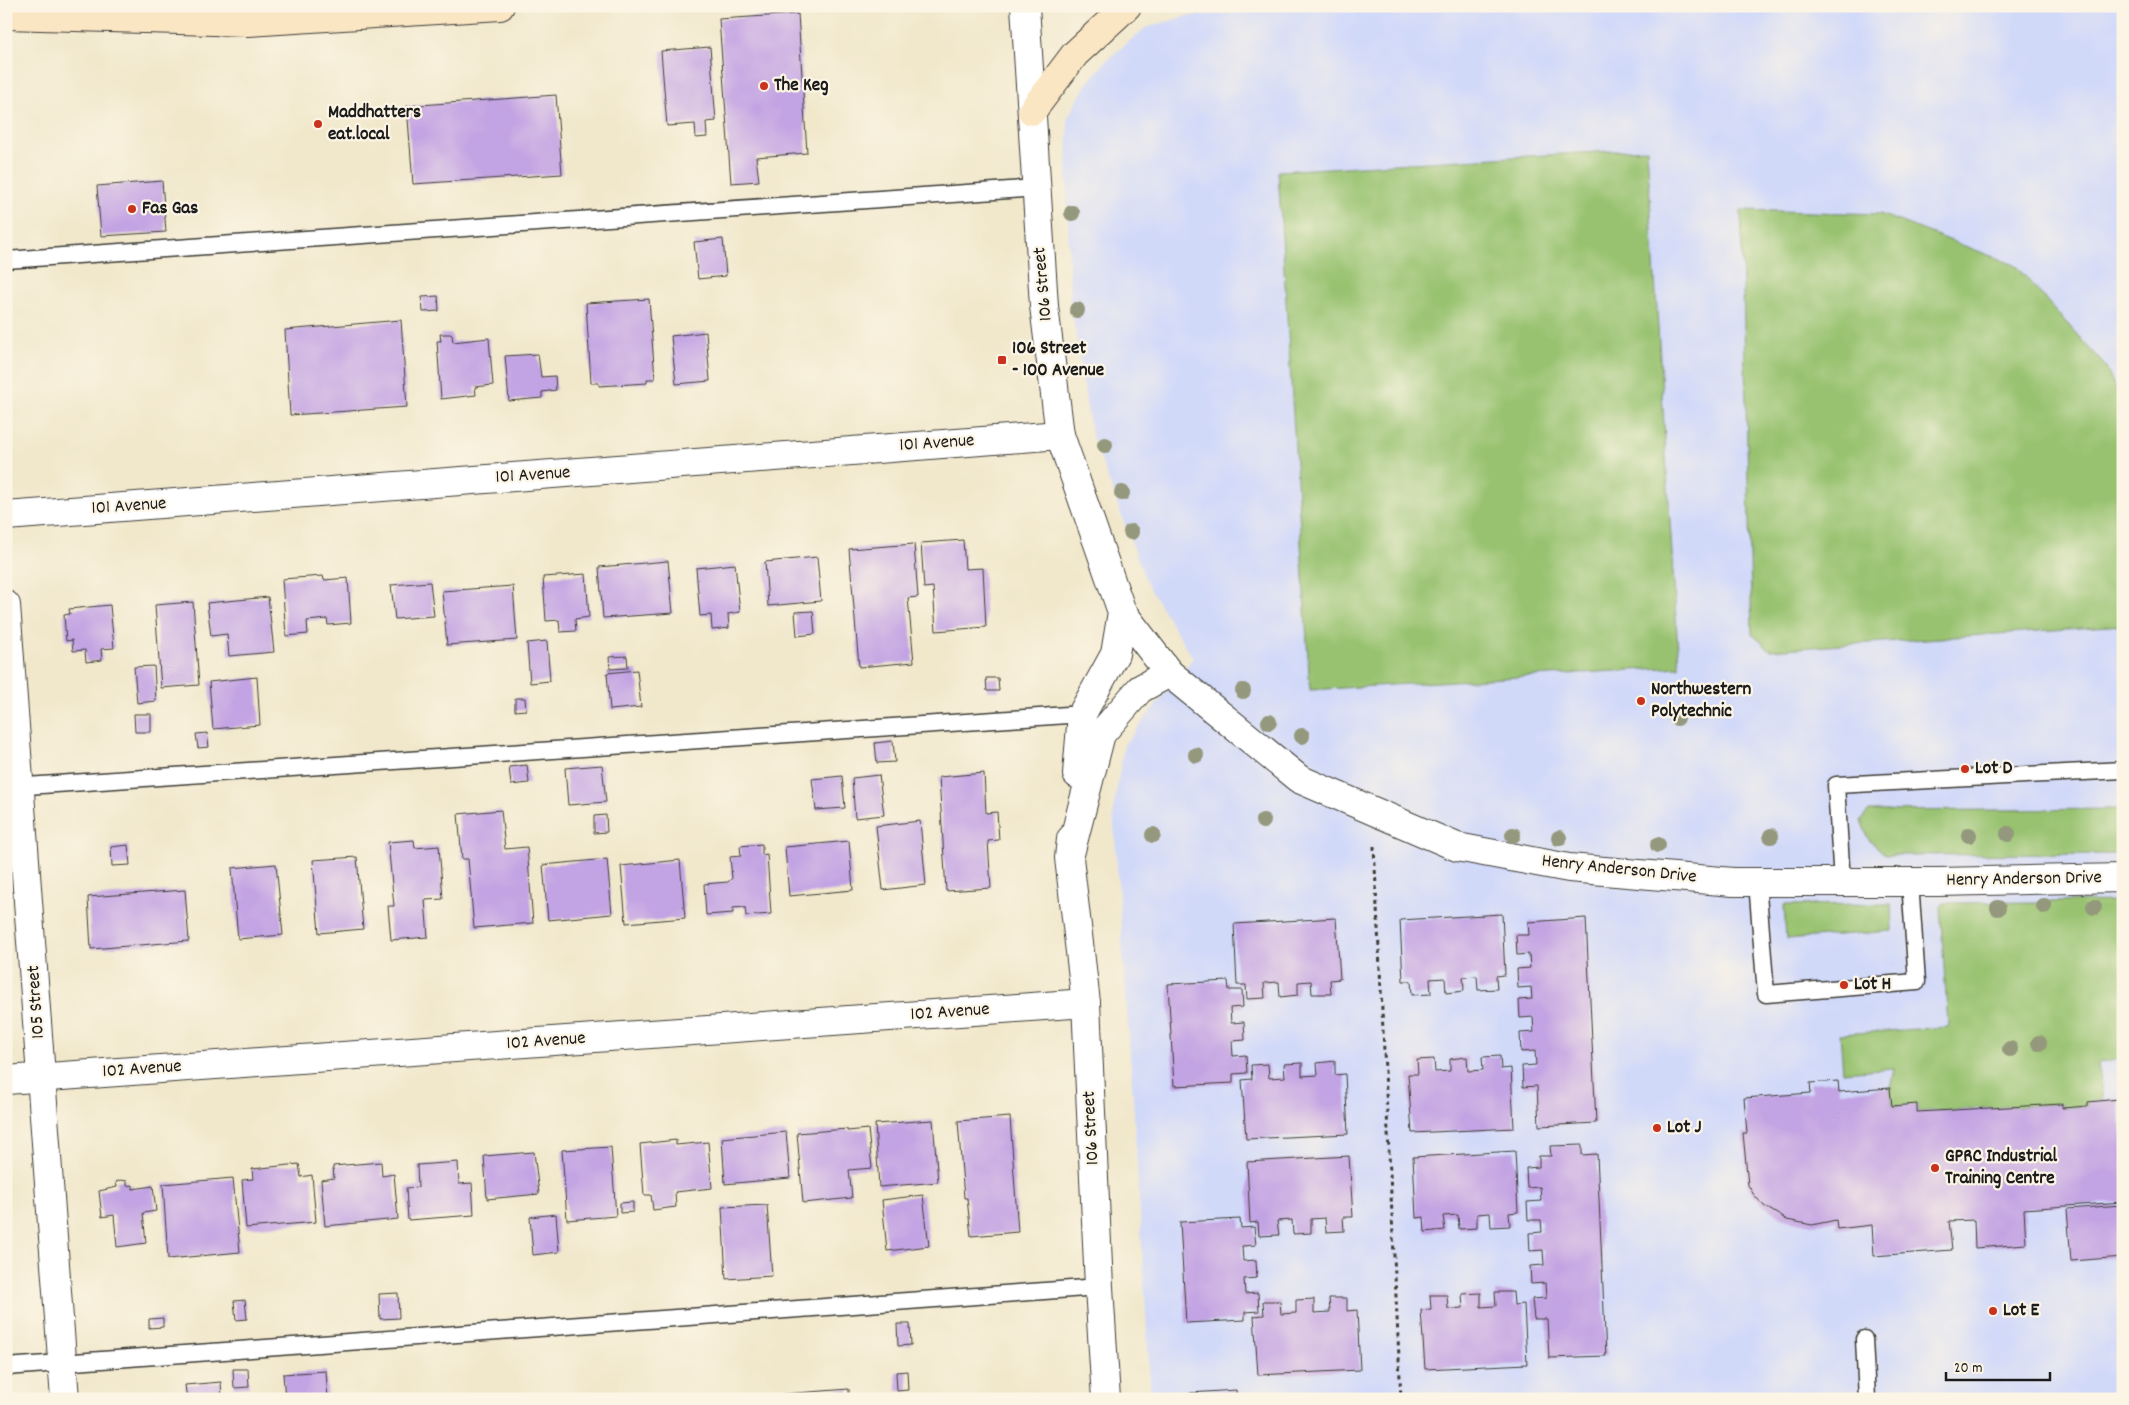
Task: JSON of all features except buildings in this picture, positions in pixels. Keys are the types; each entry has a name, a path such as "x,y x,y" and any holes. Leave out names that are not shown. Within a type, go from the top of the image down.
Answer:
{"main road":[{"path":"6,15 248,22 500,6"},
{"path":"1032,111 1075,54 1127,6"}],"street":[{"name":"106 Street","path":"1025,6 1044,306 1060,435 1122,612 1168,673 1140,689 1101,734 1069,858"},
{"name":"101 Avenue","path":"6,516 1060,435"},
{"name":"105 Street","path":"6,605 13,787 43,1077 65,1399"},
{"name":"106 Street","path":"1106,1399 1086,1003 1069,858 1082,714 1115,654 1122,612"},
{"name":"Henry Anderson Drive","path":"1168,673 1299,779 1457,847 1569,868 1734,882 1910,882 2123,878"},
{"name":"102 Avenue","path":"6,1080 1086,1003"}],"lane":[{"path":"6,260 1037,188"},
{"path":"13,787 1082,714"},
{"path":"1842,882 1836,785 2123,770"},
{"path":"1757,882 1766,994 1917,982 1910,882"},
{"path":"6,1367 1099,1286"},
{"path":"1864,1339 1867,1399"}],"path":[{"path":"1373,811 1401,1399"}],"shaded area":[{"name":"Northwestern Polytechnic","path":"1333,6 2123,6 2123,1399 1151,1399 1113,811 1124,745 1193,658 1147,584 1091,433 1070,299 1067,184 1068,117 1085,86 1107,60 1145,28 1186,16"}],"green space":[{"path":"1647,149 1679,667 1310,690 1278,171"},
{"path":"1741,210 1880,214 2015,265 2105,366 2123,405 2123,625 1770,650 1752,634"},
{"path":"2123,809 2123,854 1886,855 1868,839 1861,820 1869,811"},
{"path":"2123,901 2123,1057 2098,1063 2103,1101 2088,1106 2062,1108 2062,1104 1917,1112 1917,1105 1892,1106 1890,1088 1894,1068 1843,1072 1840,1034 1948,1027 1940,906 1944,903"},
{"path":"1891,904 1892,931 1786,939 1784,905"}],"place":[{"name":"The Keg","path":"764,86"},
{"name":"Maddhatters eat.local","path":"318,124"},
{"name":"Fas Gas","path":"132,209"},
{"name":"106 Street - 100 Avenue","path":"1002,360"},
{"name":"Northwestern Polytechnic","path":"1641,701"},
{"name":"Lot D","path":"1965,769"},
{"name":"Lot H","path":"1844,985"},
{"name":"Lot J","path":"1657,1128"},
{"name":"GPRC Industrial Training Centre","path":"1935,1168"},
{"name":"Lot E","path":"1993,1311"}]}
